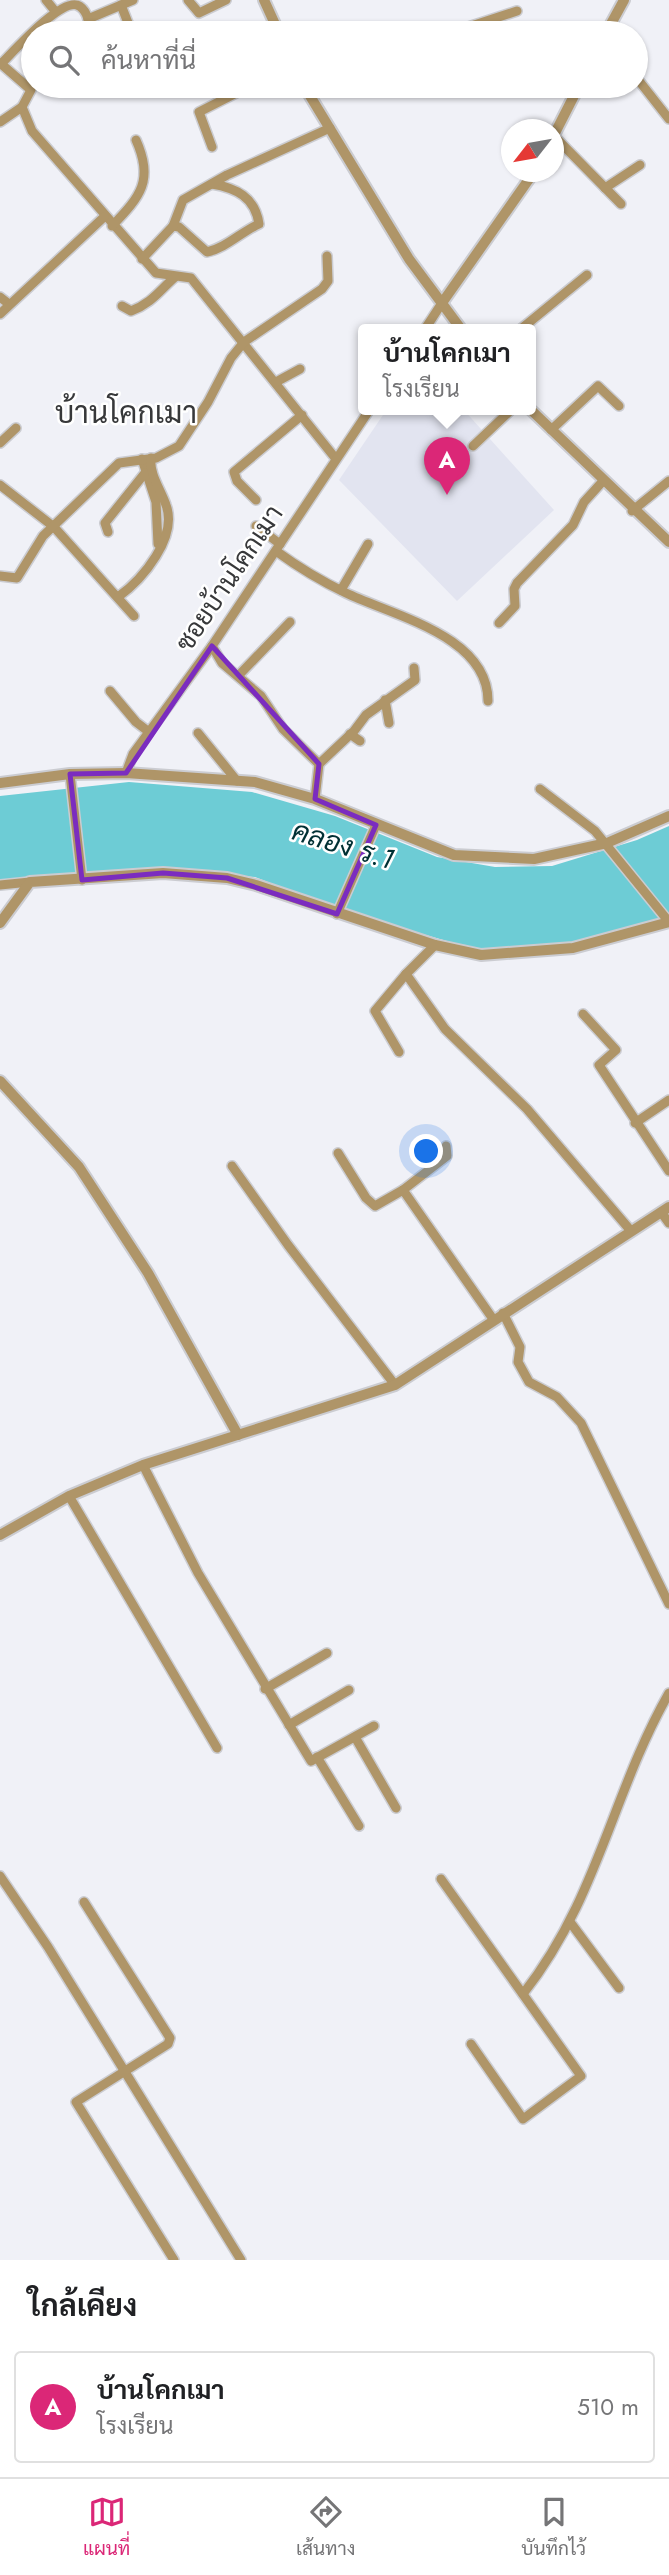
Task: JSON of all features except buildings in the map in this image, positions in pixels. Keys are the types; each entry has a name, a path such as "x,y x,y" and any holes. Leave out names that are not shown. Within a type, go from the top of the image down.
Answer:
{"street":[{"path":"47,0 55,11"},
{"path":"45,21 55,11 70,4 79,5 88,19 133,0"},
{"path":"188,0 199,13 226,0"},
{"path":"264,0 274,21"},
{"path":"613,21 624,0"},
{"path":"121,5 127,21"},
{"path":"487,21 517,11"},
{"path":"21,44 1,64 21,81"},
{"path":"648,92 669,119"},
{"path":"0,122 22,107 27,98"},
{"path":"212,146 200,112 227,98"},
{"path":"311,98 409,259 457,324"},
{"path":"562,119 573,98"},
{"path":"22,107 32,131 104,217 156,273 191,278 336,459"},
{"path":"142,258 173,226 183,200 330,128"},
{"path":"112,226 129,208 144,181 145,160 136,139"},
{"path":"564,146 621,204"},
{"path":"605,188 640,165"},
{"path":"428,324 527,182"},
{"path":"173,226 179,227 207,252 218,250 244,231 259,224 245,195 233,187 211,184"},
{"path":"0,314 104,217"},
{"path":"0,576 17,578 43,536 119,463 167,454 179,446 231,358 244,342 322,289 328,281 327,256"},
{"path":"527,324 587,275"},
{"path":"122,306 131,311 146,306 158,298 175,277"},
{"path":"0,297 9,304"},
{"path":"276,382 300,369"},
{"path":"551,430 598,386 619,407"},
{"path":"256,500 237,481 233,472 302,415"},
{"name":"ซอยบ้านโคกเมา","path":"125,773 133,754 212,646 366,415"},
{"path":"473,446 506,415"},
{"path":"536,415 632,511 669,542"},
{"path":"0,443 16,428"},
{"path":"146,459 145,473 156,502 158,550"},
{"path":"118,597 138,581 158,550 170,522 165,501 146,459"},
{"path":"108,532 105,523 145,473"},
{"path":"499,623 514,606 514,589 517,583 573,525 584,502 603,481"},
{"path":"632,511 669,481"},
{"path":"0,485 37,511 54,527 134,616"},
{"path":"256,526 303,571 423,625 458,646 478,665 488,683 488,701"},
{"path":"341,590 368,544"},
{"path":"239,675 290,622"},
{"path":"212,646 222,663 261,696 283,729 318,764"},
{"path":"314,799 318,764 366,715 415,680 414,668"},
{"path":"110,691 136,722 149,732"},
{"path":"385,700 389,723"},
{"path":"198,733 237,781"},
{"path":"350,734 360,741"},
{"path":"0,783 125,773 255,782 314,799 454,855 534,859 607,843 669,816"},
{"path":"70,779 81,875"},
{"path":"0,885 81,875 163,873 227,878 289,895 337,914 435,945 481,956 573,948 669,922 607,843 572,811 540,789"},
{"path":"337,914 376,825"},
{"path":"0,923 30,882"},
{"path":"399,1052 375,1011 435,945"},
{"path":"406,974 445,1029 527,1109 631,1231"},
{"path":"583,1014 616,1050 599,1065 669,1171"},
{"path":"0,1081 79,1167 148,1273 238,1436"},
{"path":"635,1123 669,1100"},
{"path":"338,1153 372,1205 403,1190 447,1156 446,1146"},
{"path":"232,1166 288,1245 395,1385"},
{"path":"403,1190 520,1347 518,1362 529,1382 558,1397 581,1423 669,1604"},
{"path":"0,1535 69,1496 143,1465 395,1385 665,1210 669,1223"},
{"path":"143,1465 198,1573 265,1689 311,1761 374,1726"},
{"path":"69,1496 217,1748"},
{"path":"265,1689 327,1653"},
{"path":"289,1725 349,1690"},
{"path":"523,1994 551,1959 585,1895 653,1721 669,1693"},
{"path":"355,1737 396,1808"},
{"path":"317,1757 359,1826"},
{"path":"0,1875 241,2260"},
{"path":"441,1879 581,2076 523,2119 471,2044"},
{"path":"84,1902 170,2038 168,2044 76,2102 174,2260"},
{"path":"570,1922 619,1988"}],"highlighted area":[{"path":"212,646 319,764 315,799 376,825 337,914 227,878 163,873 82,880 70,774 126,773"}],"shaded area":[{"path":"383,415 468,415 554,510 457,601 339,480"}],"water":[{"name":"คลอง ร.1","path":"129,782 252,792 335,816 437,857 495,867 552,866 637,840 669,826 669,917 570,945 482,951 345,912 255,877 152,870 0,886 0,796"}],"place":[{"name":"บ้านโคกเมา","path":"447,495"}],"district":[{"name":"บ้านโคกเมา","path":"126,412"}]}
